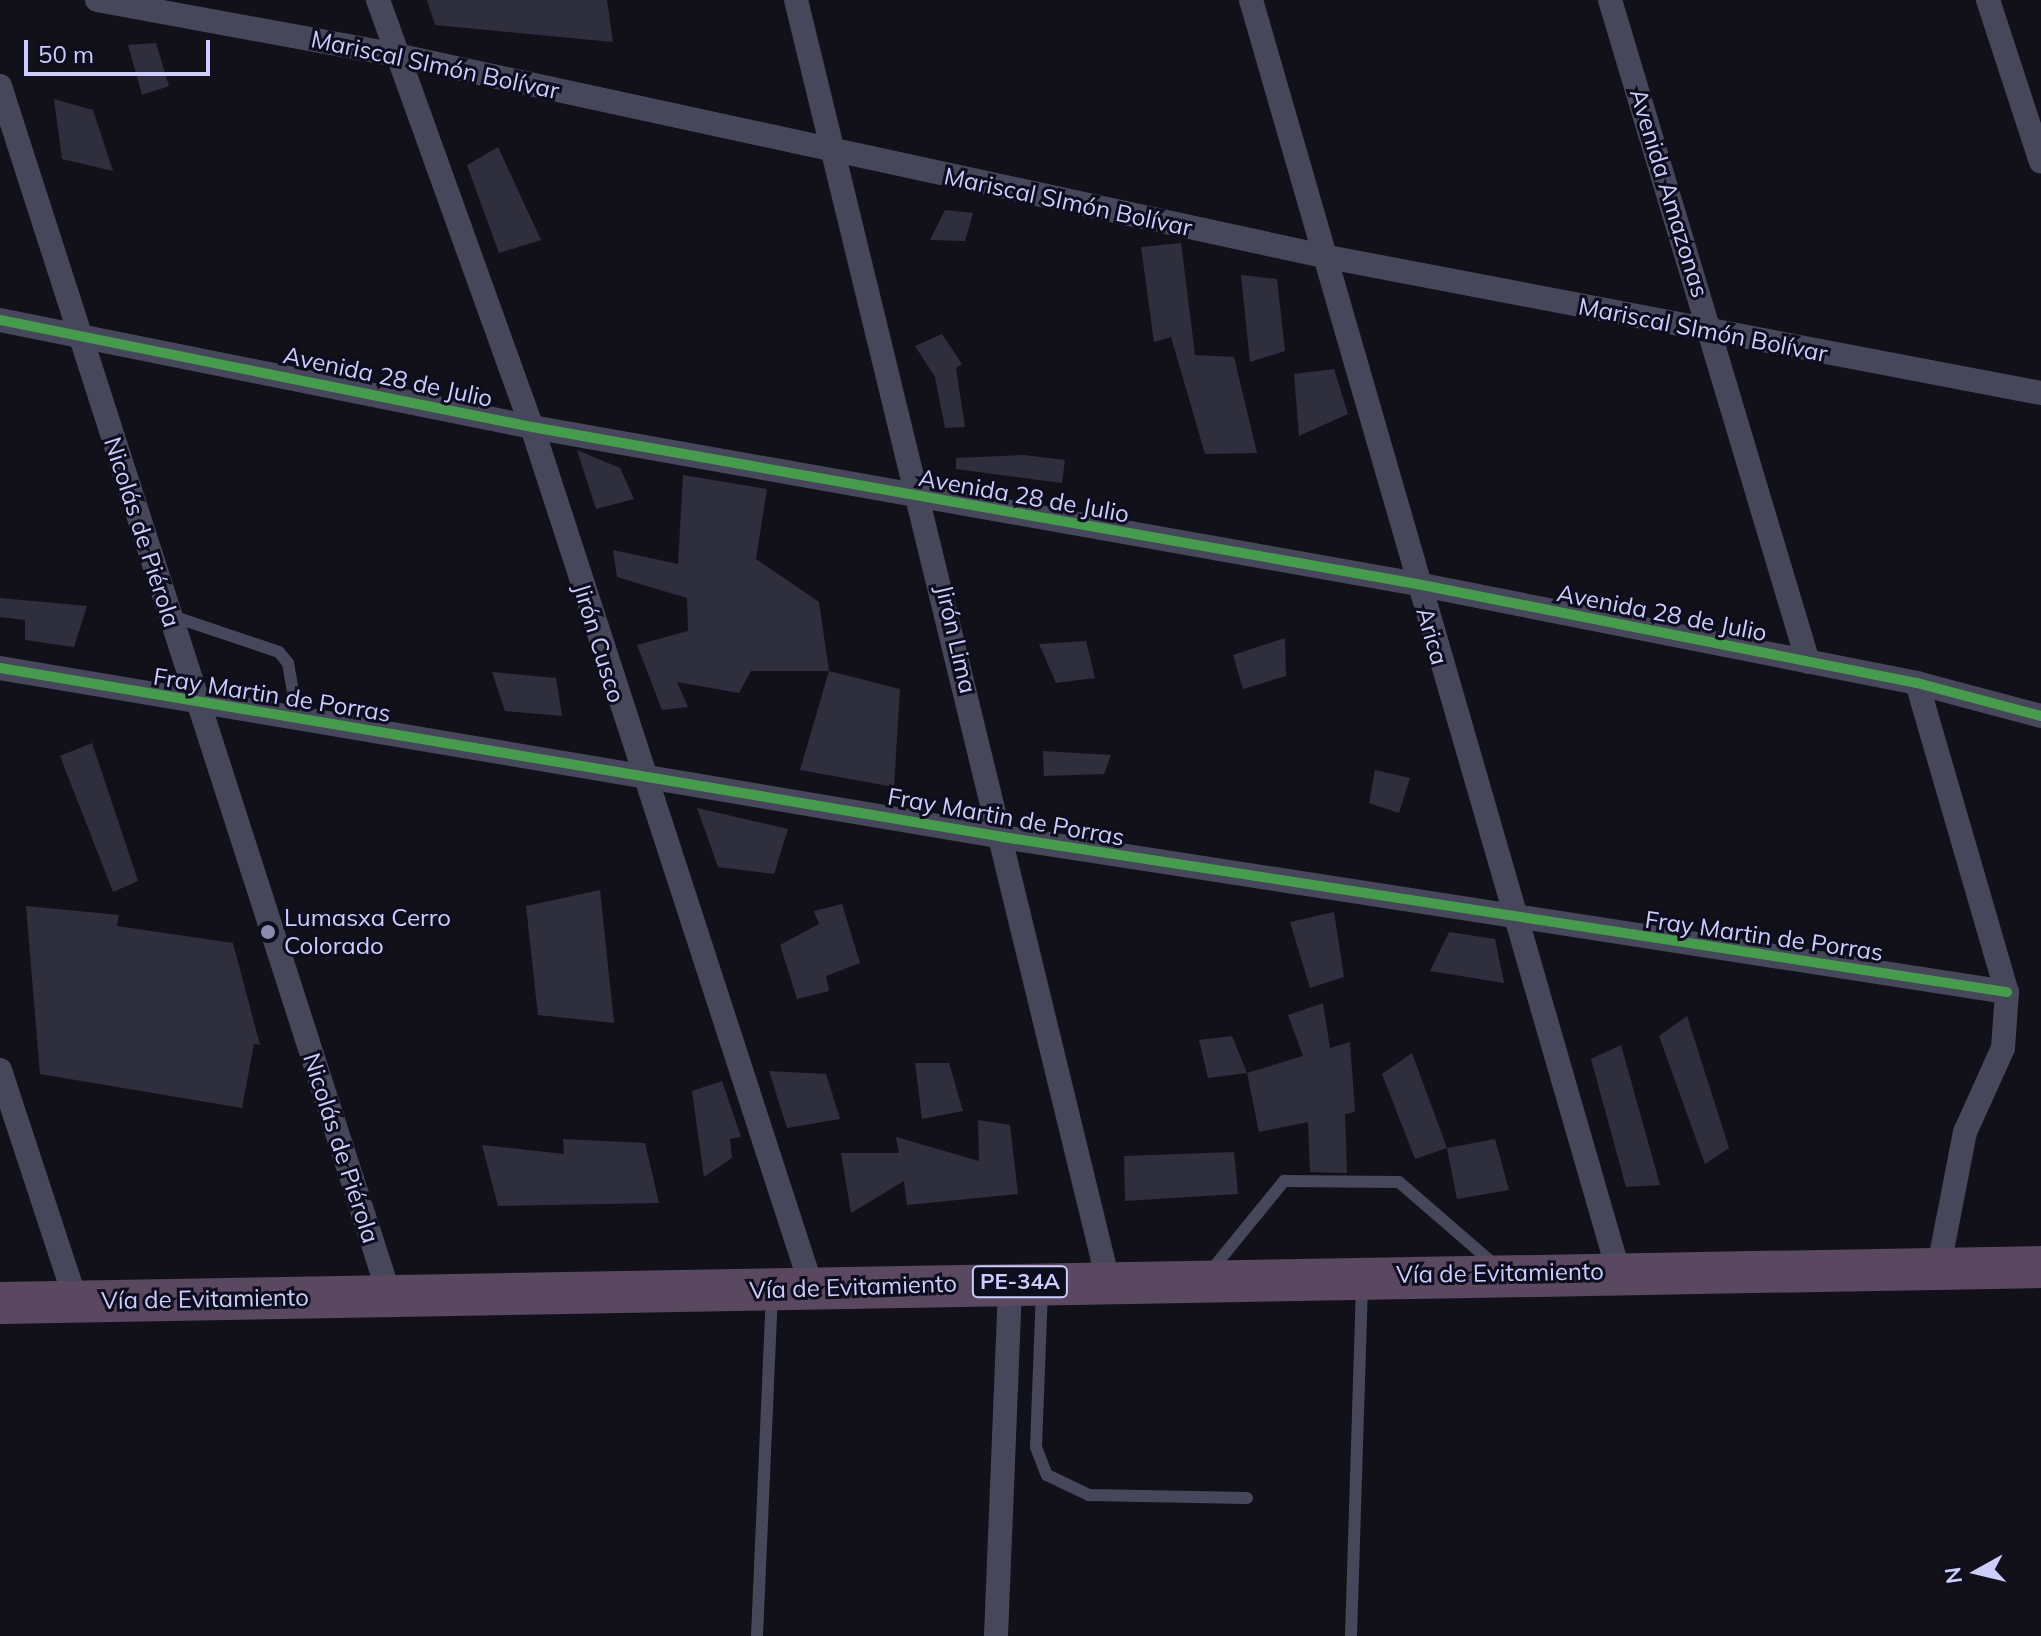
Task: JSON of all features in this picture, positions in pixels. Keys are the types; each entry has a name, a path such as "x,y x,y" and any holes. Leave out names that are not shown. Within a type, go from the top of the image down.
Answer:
{"highway":[{"name":"Vía de Evitamiento","path":"0,1303 1618,1270 2041,1267"}],"street":[{"name":"Mariscal SImón Bolívar","path":"97,0 396,55 832,153 1328,257 2041,393"},
{"name":"Jirón Cusco","path":"378,0 532,427 639,773 792,1289"},
{"name":"Jirón Lima","path":"796,0 832,153 923,499 1108,1281"},
{"name":"Arica","path":"1251,0 1328,257 1417,584 1618,1270"},
{"name":"Avenida Amazonas","path":"1610,0 1713,332 1808,662"},
{"path":"1988,0 2041,162"},
{"name":"Nicolás de Piérola","path":"0,86 390,1297"},
{"name":"Avenida 28 de Julio","path":"0,320 79,333 532,427 923,499 1417,584 1917,683 2041,716"},
{"name":"Fray Martin de Porras","path":"0,668 197,705 639,773 1003,837 1515,920 2007,992"},
{"path":"1917,683 2007,992 2003,1048 1965,1132 1939,1266"},
{"path":"0,1070 76,1301"},
{"path":"996,1636 1026,1282"}],"lane":[{"path":"168,614 279,652 288,663 298,721"},
{"path":"1204,1279 1284,1181 1399,1182 1504,1273"},
{"path":"1351,1636 1363,1276"},
{"path":"1026,1282 1036,1447 1047,1475 1066,1490 1089,1495 1247,1498"},
{"path":"757,1636 792,1289"}],"building":[{"path":"427,0 607,0 613,42 435,25"},
{"path":"156,43 169,86 142,95 128,45"},
{"path":"54,99 93,110 113,171 62,159"},
{"path":"498,147 541,240 499,253 467,165"},
{"path":"945,210 973,213 965,241 930,240"},
{"path":"1181,243 1195,355 1234,357 1257,453 1205,454 1171,337 1154,342 1141,247"},
{"path":"1241,275 1277,279 1285,351 1250,362"},
{"path":"942,334 962,364 956,368 965,427 945,428 935,377 915,346"},
{"path":"1334,369 1348,414 1299,436 1294,374"},
{"path":"577,450 620,468 634,499 596,509"},
{"path":"1024,455 1065,460 1062,483 956,469 956,458"},
{"path":"683,475 767,489 756,559 819,602 829,671 751,671 739,693 677,682 688,707 662,710 637,645 688,631 687,598 617,577 613,550 678,564"},
{"path":"0,598 87,606 74,647 25,640 25,620 0,617"},
{"path":"1285,638 1286,676 1243,689 1233,655"},
{"path":"1086,641 1095,678 1056,683 1039,644"},
{"path":"829,671 900,689 894,787 800,770"},
{"path":"492,672 556,678 562,716 505,711"},
{"path":"92,743 138,881 113,892 60,756"},
{"path":"1043,751 1111,755 1104,774 1044,776"},
{"path":"1375,770 1410,778 1399,813 1369,803"},
{"path":"697,808 788,829 774,874 718,867"},
{"path":"600,890 614,1023 538,1015 526,906"},
{"path":"842,904 860,963 826,976 829,991 797,999 780,945 819,924 814,911"},
{"path":"26,906 119,915 117,926 233,943 260,1045 254,1044 242,1108 40,1074"},
{"path":"1334,912 1344,977 1310,988 1290,922"},
{"path":"1449,932 1495,939 1504,983 1430,971"},
{"path":"1323,1003 1330,1048 1350,1042 1355,1112 1345,1114 1347,1173 1310,1172 1308,1122 1259,1132 1247,1073 1303,1056 1288,1015"},
{"path":"1687,1016 1729,1148 1705,1164 1659,1036"},
{"path":"1232,1036 1247,1073 1208,1078 1199,1040"},
{"path":"1621,1045 1660,1185 1626,1187 1591,1059"},
{"path":"1412,1053 1447,1148 1415,1159 1382,1074"},
{"path":"915,1063 949,1063 963,1111 922,1119"},
{"path":"769,1071 826,1074 840,1119 787,1128"},
{"path":"722,1081 741,1137 730,1139 732,1158 704,1177 692,1091"},
{"path":"978,1120 1010,1125 1018,1194 907,1205 904,1181 851,1213 841,1153 899,1153 896,1137 979,1161"},
{"path":"563,1139 645,1143 659,1203 498,1206 482,1145 564,1154"},
{"path":"1495,1139 1509,1190 1457,1199 1447,1148"},
{"path":"1234,1152 1238,1194 1125,1201 1124,1156"}],"cycle path":[{"path":"0,320 532,427 1417,584 1917,683 2041,716"},
{"path":"0,668 1003,837 2007,992"}],"place":[{"name":"Lumasxa Cerro Colorado","path":"268,932"}]}
